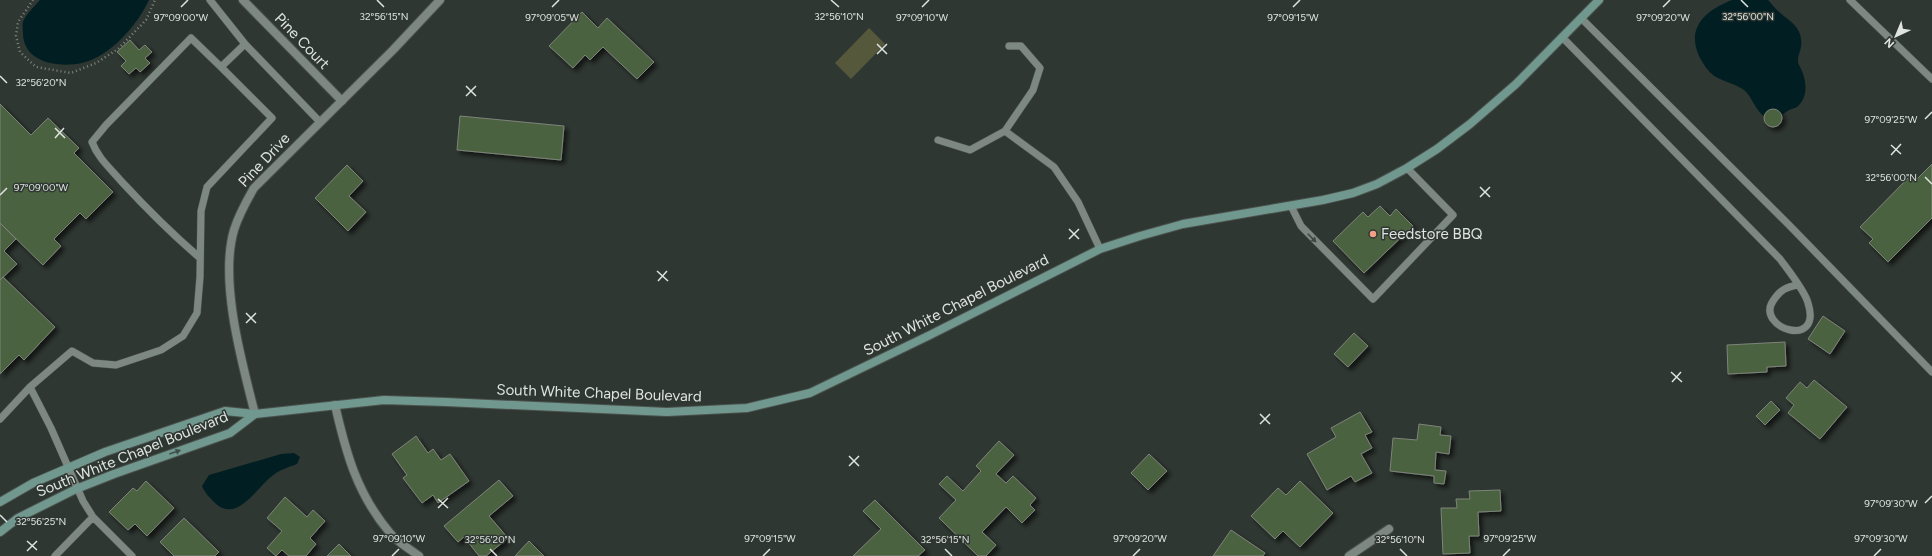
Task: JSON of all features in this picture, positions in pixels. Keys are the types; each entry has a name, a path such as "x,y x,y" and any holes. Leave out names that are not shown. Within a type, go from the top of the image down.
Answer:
{"main road":[{"name":"South White Chapel Boulevard","path":"0,502 33,483 67,467 154,434 225,411 254,414 335,404 384,400 667,412 746,408 810,393 930,335 1100,249 1183,224 1291,206 1353,193 1376,184 1408,168 1437,149 1470,124 1516,84 1599,0"},
{"name":"South White Chapel Boulevard","path":"0,532 18,518 76,489 120,471 230,433 254,414"}],"street":[{"name":"Pine Court","path":"243,0 342,101"},
{"name":"Pine Drive","path":"254,414 244,368 229,278 230,254 234,231 242,208 254,188 393,50 440,0"},
{"path":"335,404 344,445 361,492 390,534 419,556"},
{"path":"1349,556 1389,529"}],"lane":[{"path":"210,0 245,44 320,122"},
{"path":"1850,0 1932,79"},
{"path":"1581,18 1790,226 1932,372"},
{"path":"1562,37 1780,259 1798,285 1808,301 1811,316 1808,324 1801,330 1793,331 1776,324 1771,314 1772,304 1779,292 1786,287 1798,285"},
{"path":"0,418 30,387 72,351 93,363 116,365 161,350 183,336 196,313 200,258 201,211 207,187 272,118 191,38 106,124 92,142 96,154 141,203 200,258"},
{"path":"221,67 245,44"},
{"path":"938,140 970,150 1005,131 1033,90 1040,68 1021,46 1009,46"},
{"path":"1005,131 1054,167 1078,202 1100,249"},
{"path":"1291,206 1301,226 1373,299 1453,215 1408,168"},
{"path":"30,387 51,428 76,489 92,517 132,556"},
{"path":"55,556 92,517"}],"path":[{"path":"33,0 18,22 16,36 20,52 36,67 71,73 96,63 118,49 146,20 155,0"}],"green space":[{"path":"869,28 885,44 851,79 835,63"}],"water":[{"path":"40,0 149,0 138,19 113,47 92,60 82,63 63,65 53,64 36,57 29,51 25,44 23,34 24,19"},
{"path":"1732,0 1768,0 1798,29 1800,34 1801,47 1798,60 1806,86 1804,97 1797,107 1778,117 1766,117 1758,111 1744,90 1713,75 1706,68 1699,56 1695,36 1701,21 1714,9"},
{"path":"294,453 300,457 297,464 275,474 239,507 231,509 223,508 211,499 202,486 209,475 281,454"}],"building":[{"path":"582,12 598,28 607,18 654,62 637,79 603,47 590,60 585,55 573,68 549,46"},
{"path":"130,40 139,50 145,45 152,52 145,58 150,63 140,72 136,68 129,74 121,66 126,61 117,52"},
{"path":"0,104 31,135 48,118 79,148 74,153 113,192 86,219 80,213 54,239 61,246 43,265 0,223"},
{"path":"1773,109 1779,112 1782,118 1779,124 1773,127 1767,124 1764,118 1767,112"},
{"path":"460,116 564,126 561,160 457,150"},
{"path":"1932,164 1932,218 1888,262 1869,243 1873,239 1860,227 1912,174 1917,179"},
{"path":"347,165 363,181 349,196 366,212 348,231 315,198"},
{"name":"Feedstore BBQ","path":"1380,206 1390,216 1396,209 1413,226 1364,273 1333,241 1363,212 1368,217"},
{"path":"0,223 16,239 4,251 17,264 0,280"},
{"path":"3,277 55,327 24,360 19,355 0,374 0,280"},
{"path":"1823,316 1845,331 1830,354 1808,339"},
{"path":"1354,333 1368,346 1348,367 1334,354"},
{"path":"1785,342 1786,366 1767,367 1767,372 1728,374 1727,345"},
{"path":"1814,380 1847,407 1820,439 1788,413 1794,405 1786,398 1800,382 1807,388"},
{"path":"1771,401 1780,410 1765,425 1756,416"},
{"path":"1360,412 1372,432 1365,435 1372,448 1361,454 1372,473 1355,482 1351,476 1327,490 1307,454 1336,437 1331,428"},
{"path":"1419,424 1441,427 1440,435 1451,436 1449,454 1436,452 1435,470 1446,471 1444,484 1434,483 1434,476 1390,471 1393,438 1417,440"},
{"path":"416,436 428,453 433,449 441,460 450,454 469,481 438,503 433,495 422,503 403,478 407,475 392,454"},
{"path":"999,441 1014,455 996,474 1006,483 1013,476 1036,498 1030,505 1035,510 1022,523 1006,507 982,532 996,545 986,556 978,556 939,518 956,500 939,484 947,476 963,491 981,471 976,466"},
{"path":"1149,454 1167,471 1148,490 1131,473"},
{"path":"499,480 513,496 489,516 508,538 486,556 479,556 464,537 458,542 444,526"},
{"path":"146,481 174,508 147,536 135,524 128,530 109,512 133,488 137,491"},
{"path":"1300,481 1333,513 1300,547 1283,531 1275,539 1251,516 1278,488 1286,495"},
{"path":"1500,490 1501,511 1478,512 1479,536 1469,536 1470,553 1443,554 1441,508 1457,508 1456,499 1470,499 1469,491"},
{"path":"285,497 307,517 313,510 325,521 310,538 316,544 306,556 289,556 282,550 276,556 267,548 282,531 267,518"},
{"path":"875,500 925,550 918,556 853,556 881,529 863,511"},
{"path":"184,518 219,552 215,556 174,556 160,542"},
{"path":"1231,530 1265,553 1263,556 1213,556"},
{"path":"529,541 544,556 515,556"},
{"path":"339,544 351,556 327,556"}],"place":[{"name":"Feedstore BBQ","path":"1373,234"}]}
